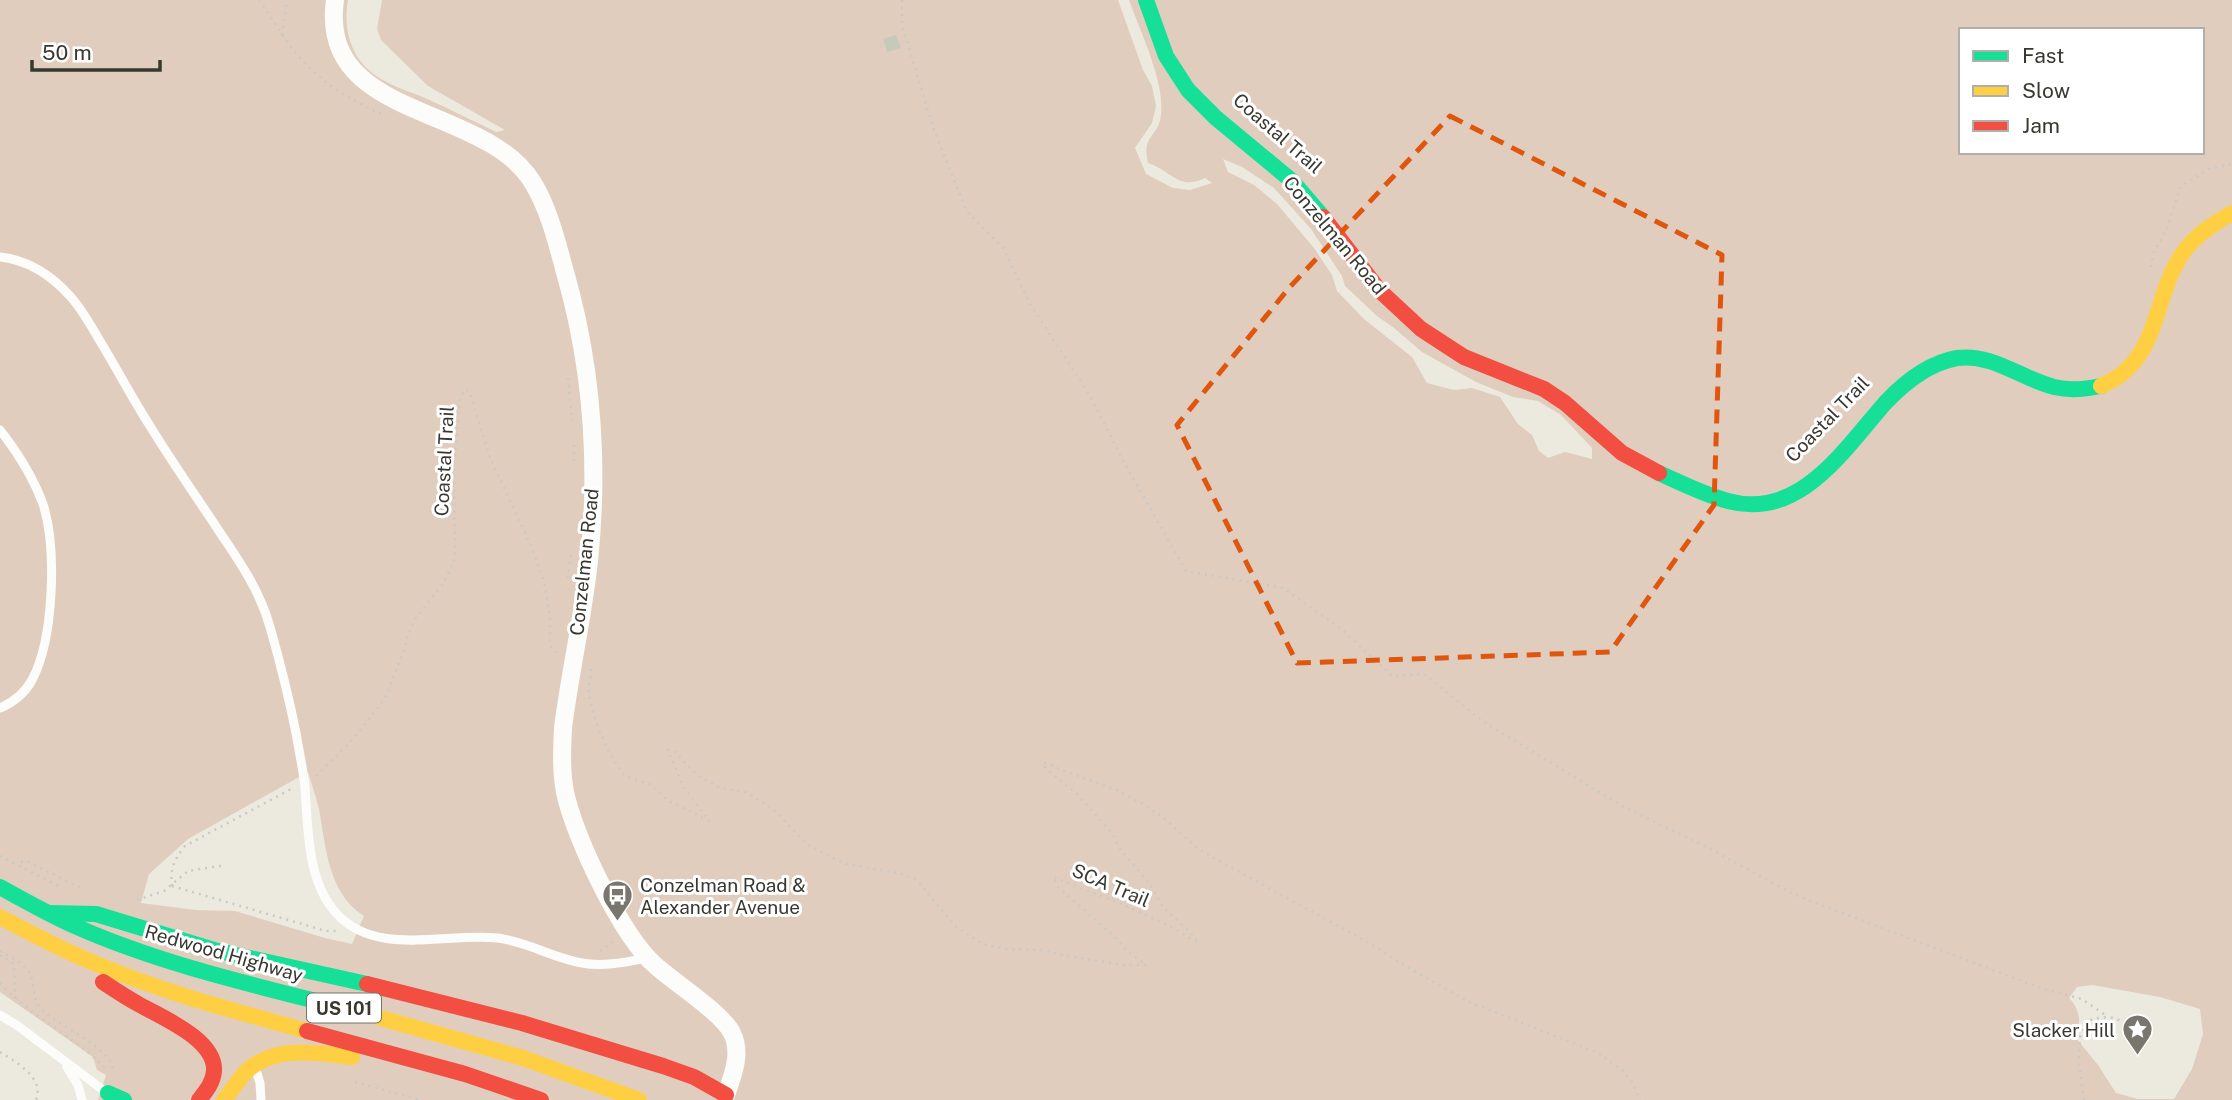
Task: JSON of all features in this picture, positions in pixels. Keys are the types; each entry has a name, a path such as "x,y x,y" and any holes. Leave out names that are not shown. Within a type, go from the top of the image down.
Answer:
{"main road":[{"name":"Conzelman Road","path":"1146,0 1163,50 1189,91 1222,123 1294,183 1360,268 1395,306 1420,327 1472,361 1525,380 1560,398 1621,452 1640,464 1743,505 1763,505 1784,500 1816,480 1899,388 1913,375 1933,363 1955,358 1979,358 2000,363 2048,385 2068,390 2101,387 2116,379 2137,361 2146,347 2170,272 2188,243 2204,228 2232,212"},
{"name":"Redwood Highway","path":"3,889 100,937 170,962 501,1051 570,1073 639,1100"},
{"path":"50,914 96,914 214,950 382,988 534,1027 663,1066 694,1077 733,1097"},
{"name":"US 101","path":"0,918 47,943 149,985 430,1064 541,1100"},
{"path":"47,943 121,994 197,1037 208,1052 213,1070 208,1088 199,1100"},
{"path":"224,1100 236,1082 254,1065 274,1056 291,1054 430,1064"},
{"path":"108,1093 124,1100"}],"street":[{"name":"Conzelman Road","path":"335,0 336,38 344,57 357,76 387,96 499,147 533,182 545,210 577,317 587,377 593,470 582,661 563,728 564,789 583,847 628,930 647,958 722,1020 733,1034 736,1046 733,1097"}],"lane":[{"path":"0,257 33,266 71,297 149,426 251,581 265,610 284,680 305,789 310,846 318,878 326,898 341,918 363,931 402,940 499,938 591,964 647,958"},
{"path":"0,430 30,474 43,506 51,542 52,580 47,627 37,670 24,691 0,708"},
{"path":"0,1015 108,1093"},
{"path":"60,1057 73,1075 82,1100"},
{"path":"254,1065 260,1083 261,1100"}],"path":[{"path":"259,0 302,61 358,104 383,114"},
{"path":"282,35 287,0"},
{"path":"902,0 902,25 909,51 934,130 967,212 1004,249 1030,304 1089,394 1126,466 1186,571 1283,588 1340,628 1392,676 1424,674 1484,722 1622,806 1699,843 1796,895 2043,989 2082,999 2105,1015 2125,1022 2136,1035"},
{"path":"2148,276 2181,186 2209,169 2232,163"},
{"path":"568,377 573,427"},
{"name":"Coastal Trail","path":"305,789 319,771 354,738 384,700 416,618 443,584 455,559 454,467 460,400 464,390 470,393 489,454 532,548 544,581 550,617 550,646 557,655 582,661"},
{"path":"573,440 574,467"},
{"path":"567,587 571,548"},
{"name":"SCA Trail","path":"582,661 591,704 606,744 617,767 625,776 649,784 669,801 709,821 683,786 669,757 668,750 673,750 689,768 720,788 747,792 773,809 802,840 825,855 843,863 902,874 917,880 956,928 983,944 1007,950 1045,950 1123,965 1146,965 1057,886 1053,877 1124,905 1198,943 1163,907 1149,883 1121,850 1111,832 1077,794 1046,769 1043,763 1048,763 1117,790 1141,803 1216,859 1371,944 1469,1002 1598,1054 1623,1071 1632,1082 1640,1100"},
{"path":"172,886 171,873 175,860 185,846 289,789 305,789"},
{"path":"0,856 22,870 69,892"},
{"path":"21,862 27,862 75,885"},
{"path":"135,900 155,895 172,886 188,871 225,865"},
{"path":"172,886 326,931 363,931"},
{"path":"596,952 611,944 615,934"},
{"path":"0,953 14,964 15,999"},
{"path":"0,953 19,963 30,973 39,1006 100,1051 113,1064 114,1077 95,1057 15,999 0,983"},
{"path":"2084,1100 2079,1064 2080,1037 2087,1021 2105,1015"},
{"path":"0,1052 34,1078 39,1092 36,1100"},
{"path":"351,1081 420,1100"}],"highlighted area":[{"path":"1450,116 1722,255 1714,505 1610,652 1297,663 1177,425 1289,288"}],"shaded area":[{"path":"0,0 348,0 349,37 366,67 392,84 496,132 505,130 428,86 381,40 377,29 382,0 1118,0 1143,70 1152,86 1156,106 1152,123 1135,148 1146,174 1173,188 1190,190 1212,183 1205,178 1182,181 1148,163 1147,146 1160,122 1161,101 1151,57 1129,0 2232,0 2232,1100 98,1100 106,1075 97,1070 93,1057 0,992","holes":["1223,159 1242,167 1274,188 1311,229 1342,276 1345,286 1377,316 1422,352 1476,382 1513,397 1538,401 1561,415 1592,448 1592,459 1565,452 1548,458 1539,451 1532,435 1518,424 1500,397 1472,388 1454,390 1427,383 1412,357 1364,319 1337,291 1332,275 1314,248 1277,204 1254,185 1228,172","308,772 336,882 352,906 364,916 352,944 235,911 196,910 141,903 149,874 188,839","2092,985 2160,997 2200,1009 2203,1034 2192,1069 2174,1099 2138,1099 2116,1093 2076,1038 2079,1017 2069,998 2077,987"]}],"building":[{"path":"896,35 901,48 887,52 883,39"}],"traffic: fast":[{"path":"1146,0 1166,56 1188,90 1216,118 1292,181 1323,217"},
{"path":"1659,473 1728,501 1754,504 1777,500 1799,491 1819,476 1901,387 1927,369 1957,358 1982,359 2060,388 2101,386"},
{"path":"0,887 77,927 148,954 222,977 370,1015"},
{"path":"50,913 96,914 214,950 367,984"},
{"path":"108,1093 124,1100"}],"traffic: slow":[{"path":"2101,386 2121,375 2136,360 2154,325 2174,268 2185,250 2201,234 2232,213"},
{"path":"0,917 68,952 118,973 198,1000 307,1031"},
{"path":"370,1015 523,1058 639,1100"},
{"path":"224,1100 249,1069 272,1056 298,1052 352,1057"}],"traffic: jam":[{"path":"1323,217 1379,290 1421,329 1464,357 1544,389 1565,403 1622,453 1659,473"},
{"path":"103,982 174,1023 207,1049 214,1071 211,1083 199,1100"},
{"path":"367,984 522,1023 663,1066 694,1077 726,1095"},
{"path":"307,1031 465,1074 541,1100"}],"place":[{"name":"Conzelman Road & Alexander Avenue","path":"617,923"},
{"name":"Slacker Hill","path":"2138,1057"}]}
